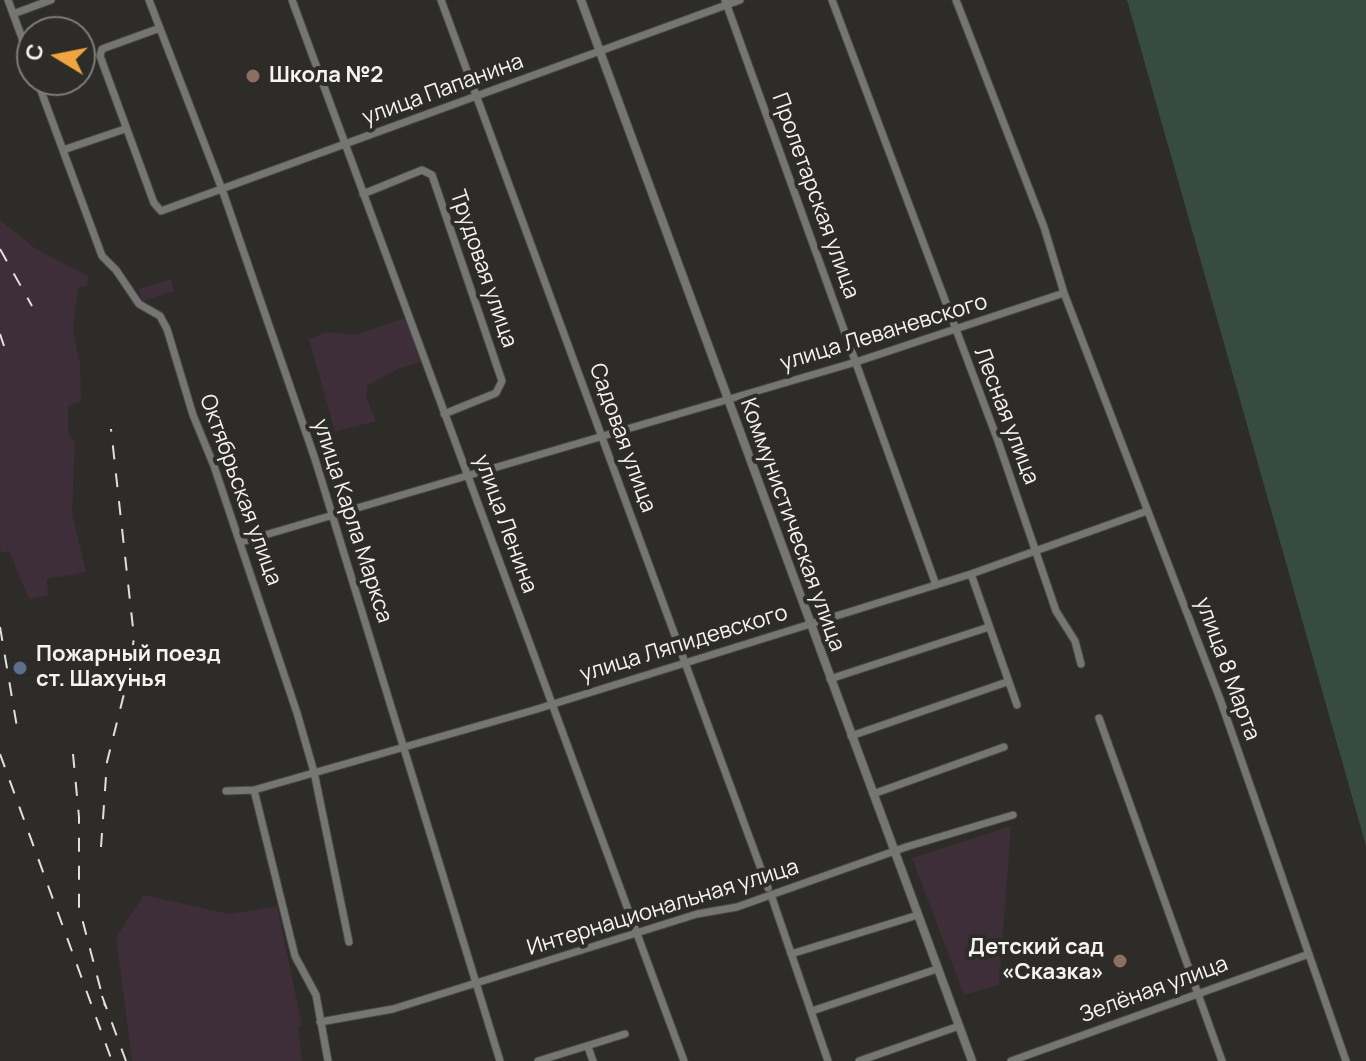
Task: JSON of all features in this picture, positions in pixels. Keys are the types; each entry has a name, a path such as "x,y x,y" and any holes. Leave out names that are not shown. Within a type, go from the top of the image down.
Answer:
{"street":[{"path":"8,0 16,22"},
{"path":"13,14 51,0"},
{"name":"улица Карла Маркса","path":"149,0 223,192 333,516 500,1061"},
{"name":"улица Ленина","path":"292,0 684,1061"},
{"name":"Садовая улица","path":"441,0 770,892 828,1061"},
{"name":"Коммунистическая улица","path":"581,0 972,1061"},
{"name":"улица Папанина","path":"125,129 159,211 223,192 726,2 740,0"},
{"name":"Лесная улица","path":"832,0 1038,552 1056,611 1075,641 1081,664"},
{"path":"956,0 1062,280 1064,293"},
{"name":"Пролетарская улица","path":"726,2 936,585"},
{"path":"63,150 125,129 100,52 160,28"},
{"name":"Октябрьская улица","path":"43,96 102,256 116,270 139,304 160,316 167,329 193,415 241,542 314,772 349,942"},
{"name":"Трудовая улица","path":"363,194 422,170 432,175 502,381 496,393 444,414"},
{"name":"улица Леваневского","path":"241,542 856,362 1064,293"},
{"name":"улица 8 Марта","path":"1064,293 1220,699 1346,1061"},
{"name":"улица Ляпидевского","path":"226,791 254,790 406,749 971,574 1147,511"},
{"path":"971,574 1017,705"},
{"path":"830,679 989,627"},
{"path":"851,736 1007,682"},
{"path":"1099,718 1222,1061"},
{"path":"873,794 1004,747"},
{"path":"254,790 287,929 298,962 316,995 328,1061"},
{"name":"Интернациональная улица","path":"320,1022 393,1009 1013,815"},
{"path":"791,954 918,915"},
{"name":"Зелёная улица","path":"1011,1061 1309,954"},
{"path":"812,1011 937,969"},
{"path":"859,1061 959,1026"},
{"path":"538,1061 625,1034"},
{"path":"588,1047 593,1061"},
{"path":"1041,1049 1045,1061"}],"shaded area":[{"path":"0,220 36,249 89,276 87,285 78,288 73,329 80,364 81,401 68,406 68,433 75,443 72,514 86,572 46,579 49,595 29,599 9,551 1,553 0,549"},
{"path":"171,279 174,291 142,301 139,289"},
{"path":"405,318 422,362 400,368 368,385 366,397 376,421 335,432 309,339 327,332 355,335"},
{"path":"1011,826 999,985 964,995 912,858"},
{"path":"144,895 229,914 277,906 302,1025 298,1026 302,1061 132,1061 116,937"}],"green space":[{"path":"1127,0 1366,0 1366,846"}],"railway":[{"path":"0,249 32,306"},
{"path":"0,334 4,346"},
{"path":"101,847 107,762 130,670 134,637 111,429"},
{"path":"0,627 18,733"},
{"path":"0,754 112,1061"},
{"path":"73,754 79,817 79,907 105,1006"},
{"path":"102,996 126,1061"}],"place":[{"name":"Школа №2","path":"253,76"},
{"name":"Пожарный поезд ст. Шахунья","path":"20,668"},
{"name":"Детский сад «Сказка»","path":"1120,961"}]}
